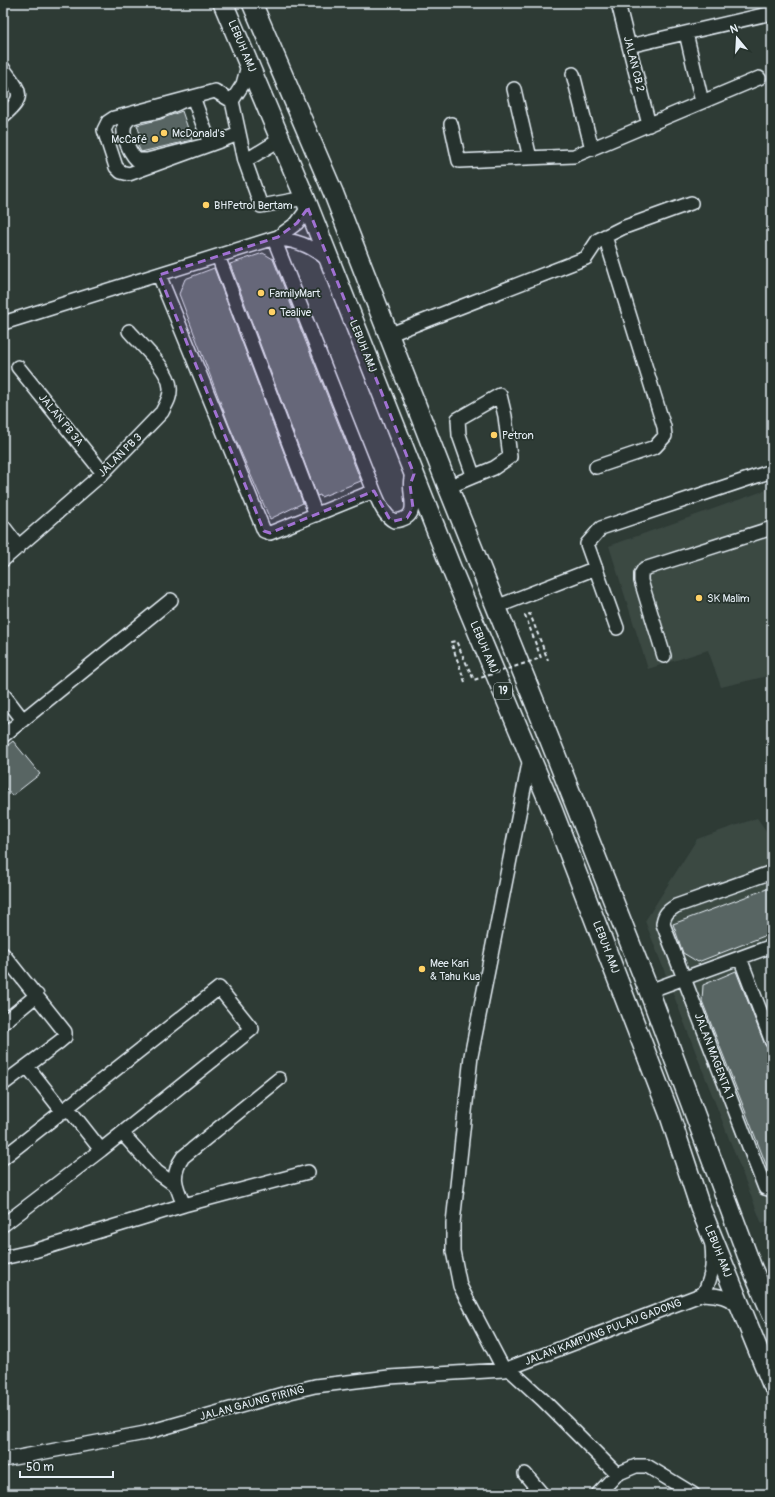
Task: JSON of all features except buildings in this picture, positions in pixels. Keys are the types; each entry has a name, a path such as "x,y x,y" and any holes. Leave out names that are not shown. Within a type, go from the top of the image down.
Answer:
{"highway":[{"name":"LEBUH AMJ","path":"223,3 307,203 467,607 558,823 666,1105 709,1228 772,1384"},
{"name":"19","path":"252,3 333,192 448,487 649,991 752,1268 772,1314"}],"street":[{"name":"JALAN CB 2","path":"618,3 649,125"},
{"path":"629,46 686,33 769,10"},
{"path":"686,33 702,102"},
{"path":"249,62 243,84 232,101 245,160 261,206 307,203"},
{"path":"3,68 20,93 16,104 3,116"},
{"path":"573,74 592,149"},
{"path":"451,124 459,161 574,156 759,78"},
{"path":"514,89 530,158"},
{"path":"232,101 215,91 114,118 108,122 104,130 116,167 121,172 129,174 239,134"},
{"path":"193,97 210,144"},
{"path":"193,97 159,111 130,119 124,125 123,130 131,154 137,160 147,160 210,144"},
{"path":"245,160 281,139"},
{"path":"3,323 274,239 292,227 307,203"},
{"path":"388,335 586,258 598,240 605,236 622,228 691,203"},
{"path":"596,467 655,447 665,436 664,427 605,236"},
{"path":"274,239 298,242 316,250 329,260"},
{"path":"274,239 374,491 388,518 394,522 407,518 413,508 410,485 414,474"},
{"path":"218,256 316,515"},
{"path":"159,275 264,531 270,534 374,491"},
{"name":"JALAN PB 3","path":"3,560 103,473 162,412 169,399 170,388 166,374 129,331"},
{"name":"JALAN PB 3A","path":"18,367 103,473"},
{"path":"448,487 494,468 510,457 506,416 500,395 458,419 459,435 472,472 472,477"},
{"path":"617,628 587,544 601,528 772,472"},
{"path":"3,526 19,547"},
{"path":"664,656 641,581 641,574 644,569 772,528"},
{"path":"496,608 596,568"},
{"path":"3,736 171,600"},
{"path":"3,694 23,720"},
{"path":"531,758 471,1056 453,1223 453,1251 460,1286 506,1369 543,1400 618,1474"},
{"name":"JALAN MAGENTA 1","path":"769,1189 683,979 663,924 664,917 668,911 676,906 772,872"},
{"path":"649,991 772,946"},
{"path":"3,954 65,1032 65,1037 3,1084"},
{"path":"740,958 772,1042"},
{"path":"3,1158 219,988 252,1029 101,1150 3,1225"},
{"path":"3,1022 37,995"},
{"path":"27,1066 101,1150"},
{"path":"184,1205 175,1185 174,1177 175,1170 183,1157 279,1079"},
{"path":"122,1133 161,1176 175,1185"},
{"path":"3,1258 34,1251 184,1205 308,1172"},
{"path":"709,1228 712,1249 712,1273 709,1284 703,1294 726,1297 734,1301 742,1311"},
{"name":"JALAN KAMPUNG PULAU GADONG","path":"506,1369 703,1294"},
{"name":"JALAN GAUNG PIRING","path":"3,1460 146,1433 315,1386 390,1377 506,1369"},
{"path":"598,1494 618,1474 636,1466 647,1466 693,1494"},
{"path":"525,1474 542,1494"}],"path":[{"path":"465,682 451,642 456,641 474,680 541,658 525,615 530,614 548,660"}],"highlighted area":[{"path":"308,208 414,474 410,485 413,508 407,518 394,521 389,518 374,491 270,533 264,531 159,275 278,237 297,223"}],"shaded area":[{"name":"SK Malim","path":"772,488 772,675 721,687 708,650 648,669 609,546"},
{"path":"757,818 772,839 772,954 750,963 772,1023 772,1219 762,1224 645,921 697,839"}],"place":[{"name":"McDonald's","path":"164,133"},
{"name":"McCafé","path":"155,139"},
{"name":"BHPetrol Bertam","path":"206,205"},
{"name":"FamilyMart","path":"261,293"},
{"name":"Tealive","path":"272,312"},
{"name":"Petron","path":"494,435"},
{"name":"SK Malim","path":"699,598"},
{"name":"Mee Kari & Tahu Kua","path":"422,969"}]}
